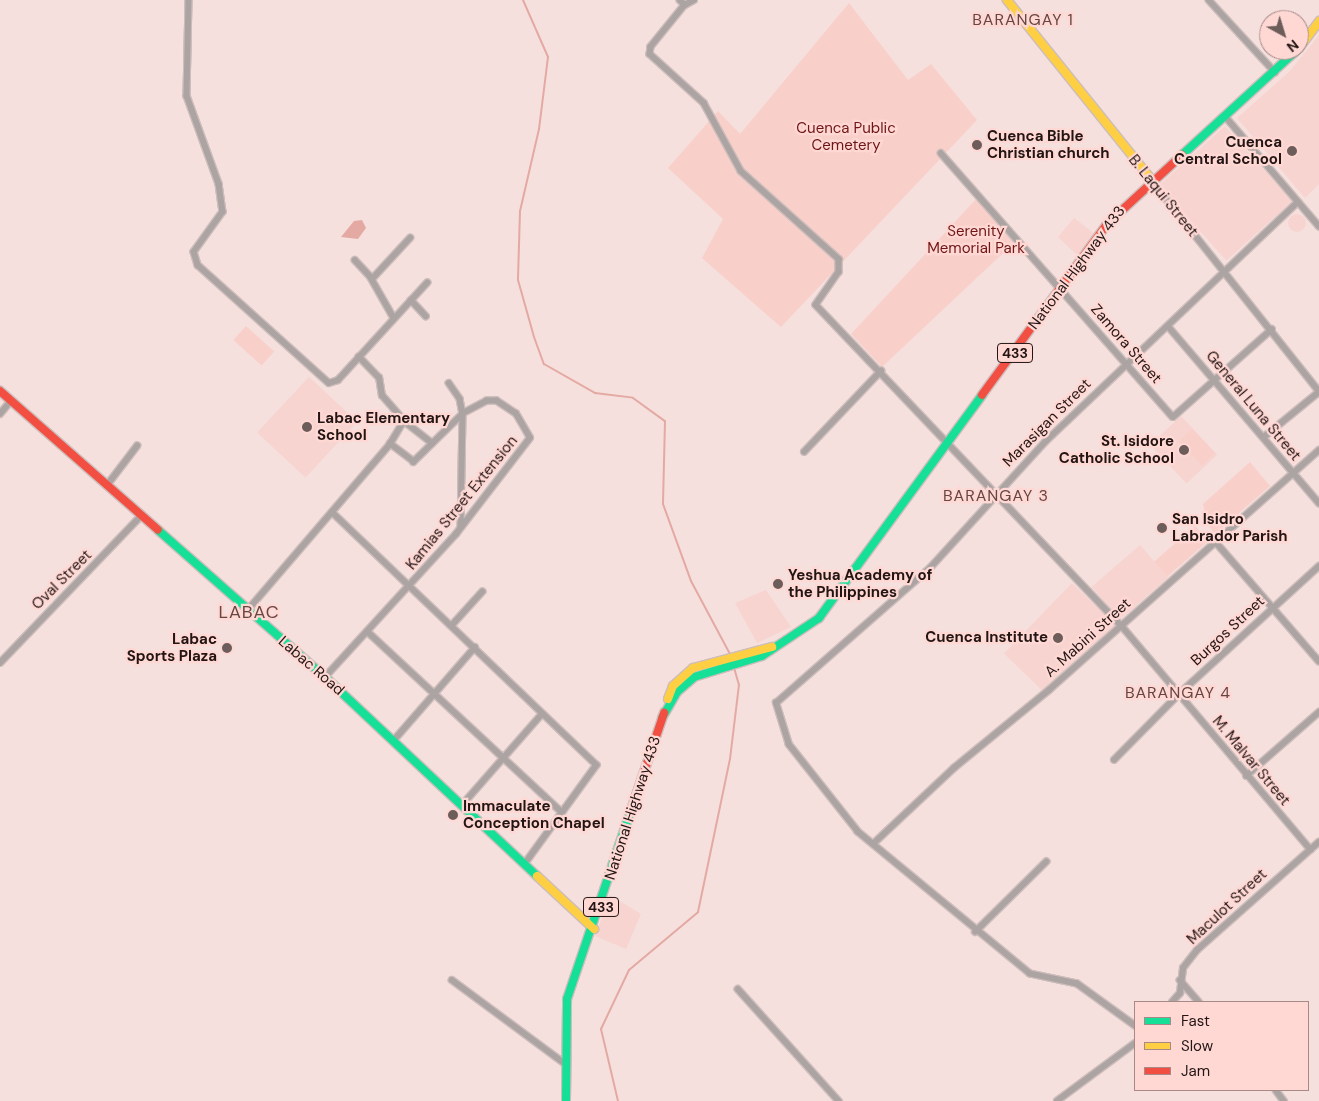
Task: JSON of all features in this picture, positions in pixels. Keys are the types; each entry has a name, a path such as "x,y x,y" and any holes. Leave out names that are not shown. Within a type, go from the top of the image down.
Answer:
{"main road":[{"name":"B. Laqui Street","path":"1007,0 1151,180"},
{"name":"National Highway 433","path":"1309,34 1319,21"},
{"name":"National Highway 433","path":"566,1101 564,1062 567,998 594,929 662,718 683,685 705,669 761,653 804,630 835,601 1107,224 1151,180 1287,60"},
{"name":"Labac Road","path":"0,391 108,484 247,611 394,740 594,929"}],"street":[{"path":"189,0 187,96 218,184 223,212 199,244 194,259 329,382 338,380 427,284"},
{"path":"680,0 685,5 694,0"},
{"path":"1209,0 1275,72"},
{"name":"M. Malvar Street","path":"685,5 651,46 650,54 704,103 741,170 839,259 839,272 816,305 881,371 948,446 1121,625 1310,850"},
{"path":"1225,116 1318,223"},
{"name":"Zamora Street","path":"941,153 1173,417 1216,381"},
{"name":"B. Laqui Street","path":"1151,180 1272,329 1319,392"},
{"name":"Marasigan Street","path":"873,844 817,784 781,729 776,703 795,683 930,568 994,494 1126,362 1168,326 1298,202"},
{"path":"372,280 410,238"},
{"path":"355,260 372,280 394,318"},
{"path":"412,300 426,316"},
{"name":"General Luna Street","path":"1168,326 1319,503"},
{"path":"1216,381 1272,329"},
{"path":"360,357 379,378 382,396 404,421 432,443"},
{"path":"804,452 881,371"},
{"path":"448,383 460,399 463,414 461,527"},
{"path":"1264,437 1319,392"},
{"path":"0,414 11,401"},
{"name":"Kamias Street Extension","path":"325,678 411,585 461,527 530,438 516,414 497,401 487,401 463,414 414,462 390,444"},
{"path":"247,611 390,444 404,421"},
{"path":"108,484 138,446"},
{"name":"A. Mabini Street","path":"873,844 1016,713 1049,690 1319,450"},
{"path":"332,512 475,646 542,714 597,765 525,864"},
{"name":"Oval Street","path":"0,663 142,515"},
{"path":"1215,541 1274,605 1319,661"},
{"name":"Burgos Street","path":"1114,760 1179,694 1274,605 1319,566"},
{"path":"452,625 482,592"},
{"path":"368,632 562,812"},
{"path":"394,740 475,646"},
{"path":"1246,776 1319,712"},
{"path":"462,806 501,757 542,714"},
{"name":"Maculot Street","path":"1173,1001 1180,993 1180,980 1189,961 1220,926 1319,842"},
{"path":"873,844 975,932 1030,974 1077,984 1134,1025"},
{"path":"975,932 1046,862"},
{"path":"452,980 564,1062"},
{"path":"1180,980 1198,1001"},
{"path":"738,989 838,1101"},
{"path":"1057,1101 1134,1043"}],"shaded area":[{"name":"Cuenca Central School","path":"1319,35 1319,184 1305,198 1237,118 1290,71 1299,60 1309,60 1309,47"},
{"path":"1225,126 1293,201 1226,261 1159,186"},
{"path":"1297,214 1303,217 1306,223 1303,229 1297,232 1291,229 1288,223 1291,217"},
{"path":"1074,218 1095,234 1078,256 1058,237"},
{"path":"362,220 366,228 358,239 341,237 354,221"},
{"name":"Labac Elementary School","path":"309,377 357,422 305,478 257,433"},
{"name":"St. Isidore Catholic School","path":"1181,416 1217,455 1186,483 1150,445"},
{"path":"1140,545 1168,577 1120,619 1092,587"},
{"name":"Cuenca Institute","path":"1072,583 1117,626 1049,697 1004,653"},
{"path":"766,590 791,627 757,643 735,603"},
{"path":"610,895 641,914 626,949 595,936"}],"green space":[{"name":"Cuenca Public Cemetery","path":"849,3 908,80 931,64 977,120 781,327 702,258 723,219 668,168 718,111 740,134"},
{"name":"Serenity Memorial Park","path":"978,197 1016,241 882,367 851,334"},
{"path":"246,326 274,351 262,366 233,340"},
{"path":"1192,429 1215,453 1202,465 1179,442"},
{"path":"1250,462 1270,486 1215,534 1207,524 1203,504"},
{"path":"1195,526 1208,541 1167,577 1154,561"}],"waterway":[{"path":"523,0 548,57 539,129 520,211 518,280 534,337 544,364 595,393 633,398 665,421 663,504 691,581 730,654"},
{"path":"618,1101 601,1029 629,970 698,912 730,759 739,685 734,668"}],"traffic: fast":[{"path":"1182,155 1286,60"},
{"path":"662,718 677,692 694,677 762,656 819,618 982,395"},
{"path":"158,530 325,677 537,876"},
{"path":"566,1101 567,999 630,813"}],"traffic: slow":[{"path":"1007,0 1151,179"},
{"path":"1309,34 1319,21"},
{"path":"668,699 673,686 693,668 772,647"},
{"path":"537,876 594,929"}],"traffic: jam":[{"path":"982,395 1107,224 1182,155"},
{"path":"0,391 158,530"},
{"path":"630,813 664,713"}],"place":[{"name":"Cuenca Bible Christian church","path":"977,145"},
{"name":"Cuenca Central School","path":"1292,151"},
{"name":"Labac Elementary School","path":"307,427"},
{"name":"St. Isidore Catholic School","path":"1184,450"},
{"name":"San Isidro Labrador Parish","path":"1162,528"},
{"name":"Yeshua Academy of the Philippines","path":"778,584"},
{"name":"Cuenca Institute","path":"1058,638"},
{"name":"Labac Sports Plaza","path":"227,648"},
{"name":"Immaculate Conception Chapel","path":"453,815"}],"district":[{"name":"BARANGAY 1","path":"1023,20"},
{"name":"BARANGAY 3","path":"996,496"},
{"name":"LABAC","path":"249,612"},
{"name":"BARANGAY 4","path":"1178,693"}]}
